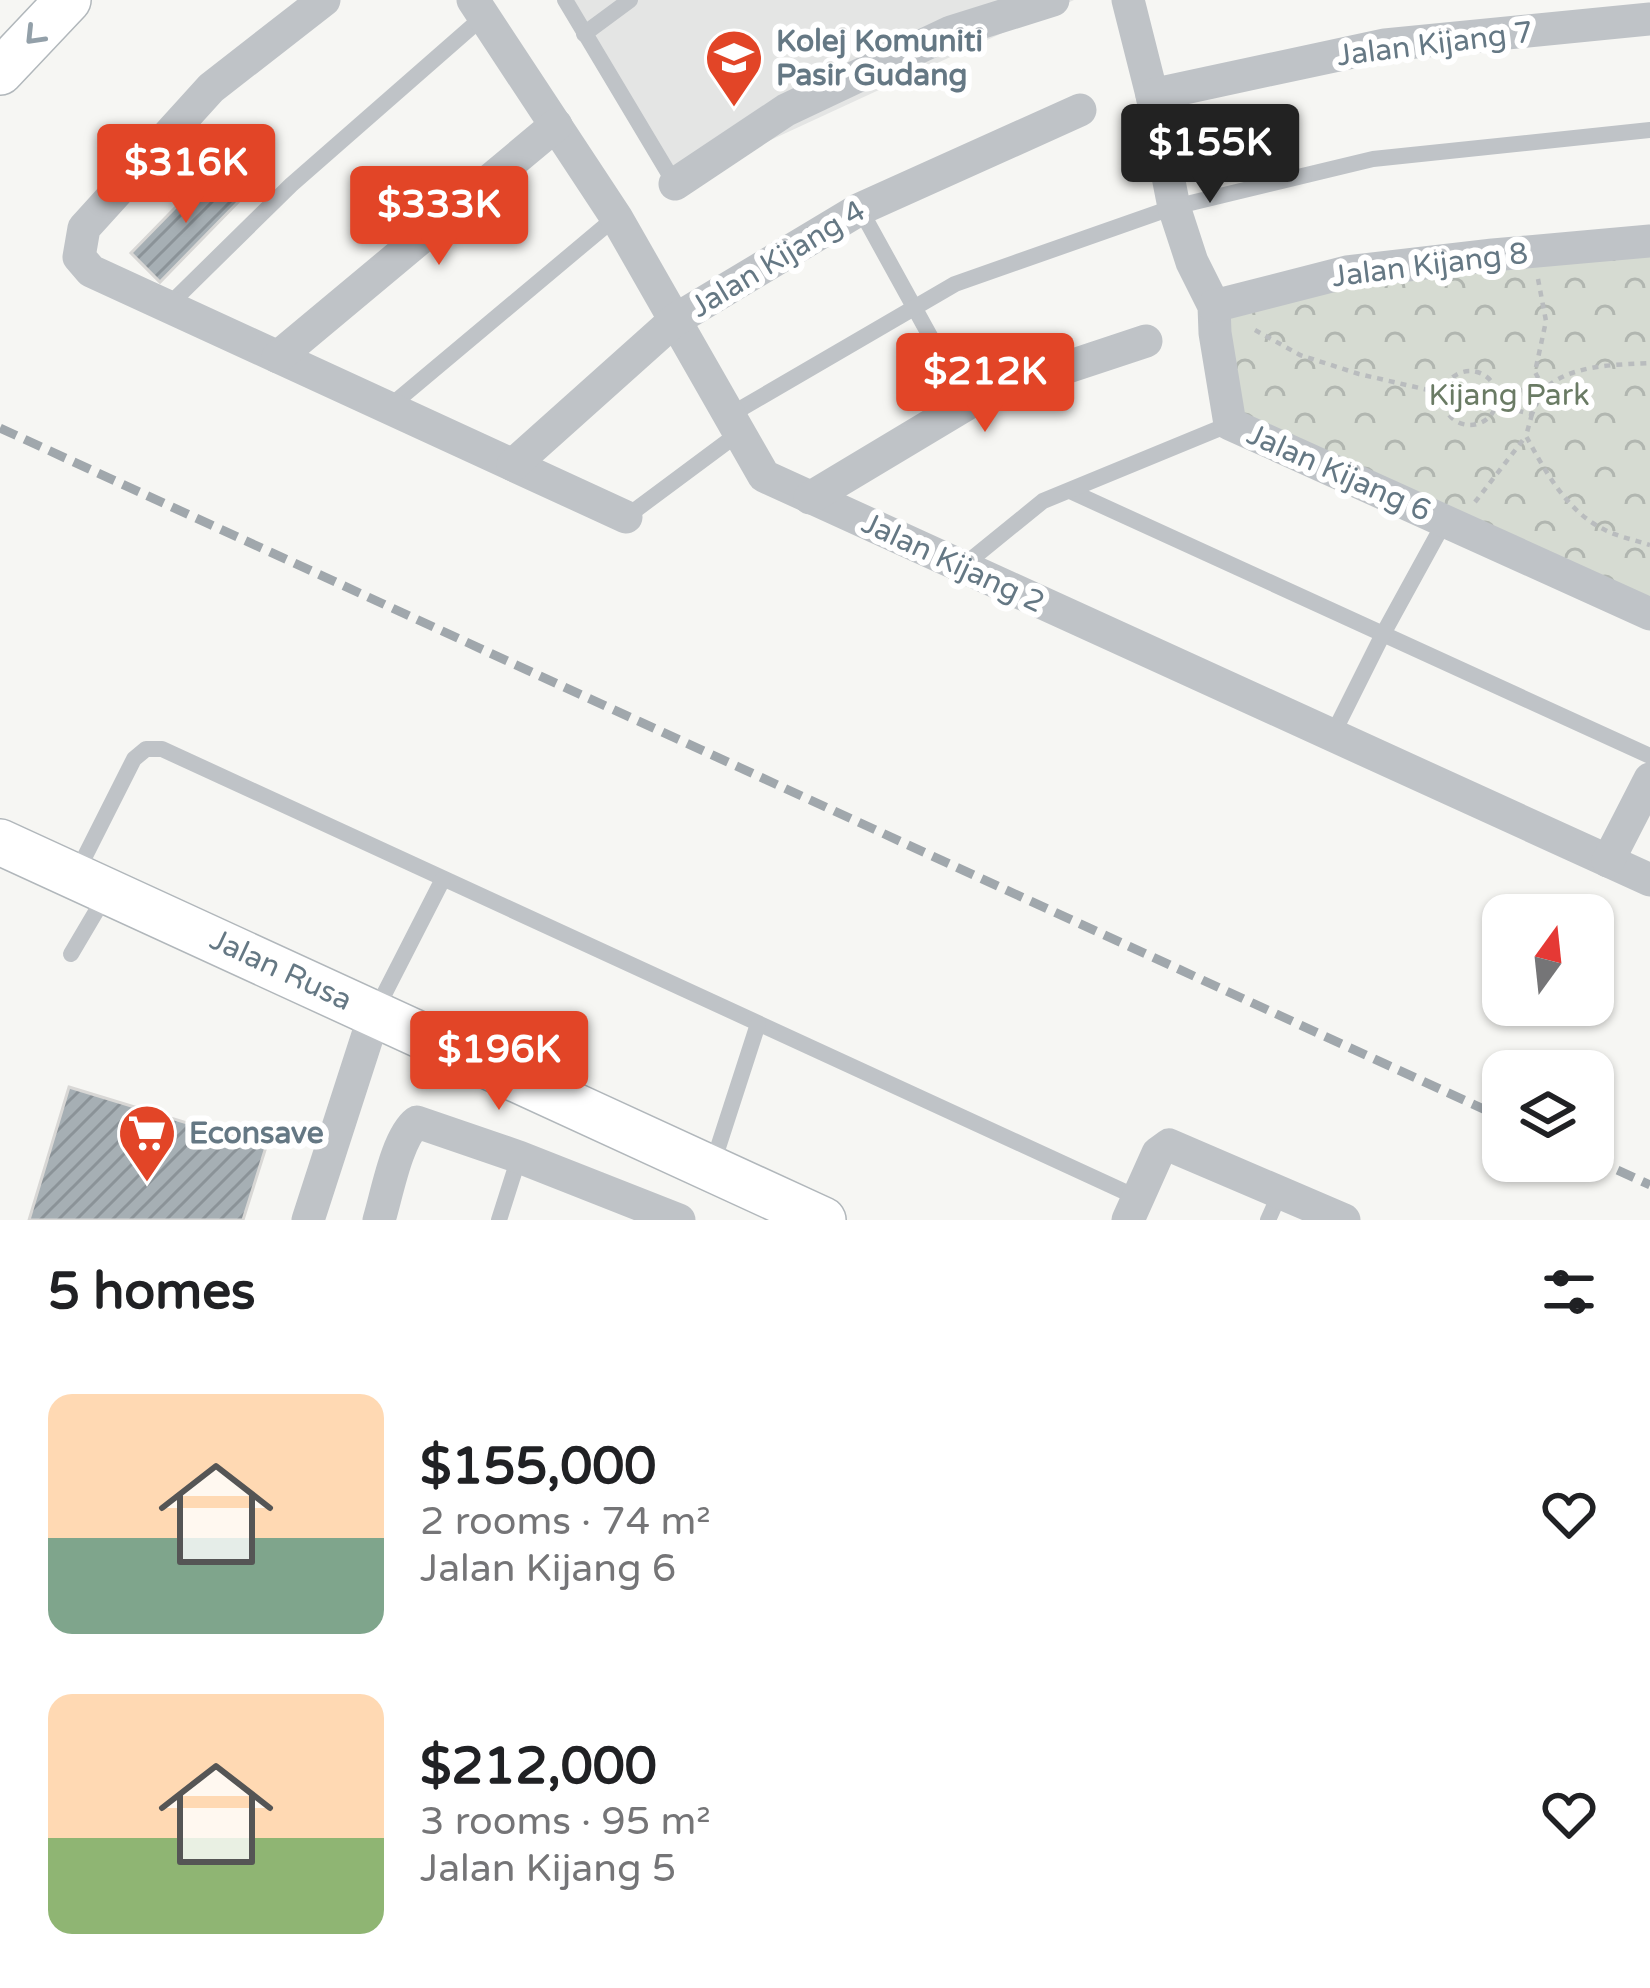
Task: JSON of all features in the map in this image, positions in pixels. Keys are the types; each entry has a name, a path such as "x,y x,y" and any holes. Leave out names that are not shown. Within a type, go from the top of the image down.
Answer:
{"street":[{"path":"0,72 68,0"},
{"path":"324,0 211,88 84,228 79,257 91,272 626,517"},
{"path":"675,184 787,110 951,32 1053,0"},
{"name":"Jalan Kijang 6","path":"1128,0 1174,207 1192,262 1214,306 1230,424 1650,614"},
{"name":"Jalan Kijang 2","path":"479,8 616,217 764,476 1650,880"},
{"name":"Jalan Kijang 7","path":"1152,95 1385,45 1650,19"},
{"name":"Jalan Kijang 4","path":"513,465 676,320 860,209 1080,110"},
{"path":"278,357 556,125"},
{"name":"Jalan Kijang 8","path":"1214,306 1347,272 1650,242"},
{"path":"811,498 980,396 1146,341"},
{"path":"1608,861 1650,779"},
{"name":"Jalan Rusa","path":"0,842 823,1220"},
{"path":"308,1220 375,1012"},
{"path":"379,1220 404,1138 411,1125 424,1123 519,1156 622,1210 679,1220"},
{"path":"1132,1209 1162,1147 1177,1147 1274,1206 1344,1220"}],"lane":[{"path":"566,0 675,184"},
{"path":"584,34 630,0"},
{"path":"167,307 479,8"},
{"path":"626,517 735,424 956,284 1174,207 1373,159 1650,130"},
{"path":"860,209 968,405"},
{"path":"388,408 616,217"},
{"path":"963,567 1043,501 1230,424"},
{"path":"1070,490 1650,756"},
{"path":"1332,736 1383,634 1453,525"},
{"path":"71,954 134,759 146,748 154,748 758,1024 1132,1209"},
{"path":"375,1012 442,879"},
{"path":"711,1168 758,1024"},
{"path":"499,1220 519,1156"}],"path":[{"path":"1534,251 1546,321 1535,371 1544,389"},
{"path":"1214,306 1300,356 1532,414"},
{"path":"1453,525 1526,436 1544,389 1569,374 1650,363"},
{"path":"1475,372 1495,389 1496,406 1485,421 1459,423 1446,412 1443,394 1451,379 1475,372"},
{"path":"1526,436 1578,513 1604,530 1650,545"}],"shaded area":[{"name":"Kolej Komuniti Pasir Gudang","path":"565,0 1074,0 675,184"}],"green space":[{"name":"Kijang Park","path":"1650,241 1650,614 1230,424 1214,306"}],"building":[{"path":"211,171 241,199 160,282 131,253"},
{"name":"Econsave","path":"69,1087 266,1147 243,1220 29,1220"}],"railway":[{"path":"0,428 1482,1108"},
{"path":"1614,1169 1650,1185"}],"place":[{"name":"Kolej Komuniti Pasir Gudang","path":"734,109"},
{"name":"Econsave","path":"147,1184"}]}
